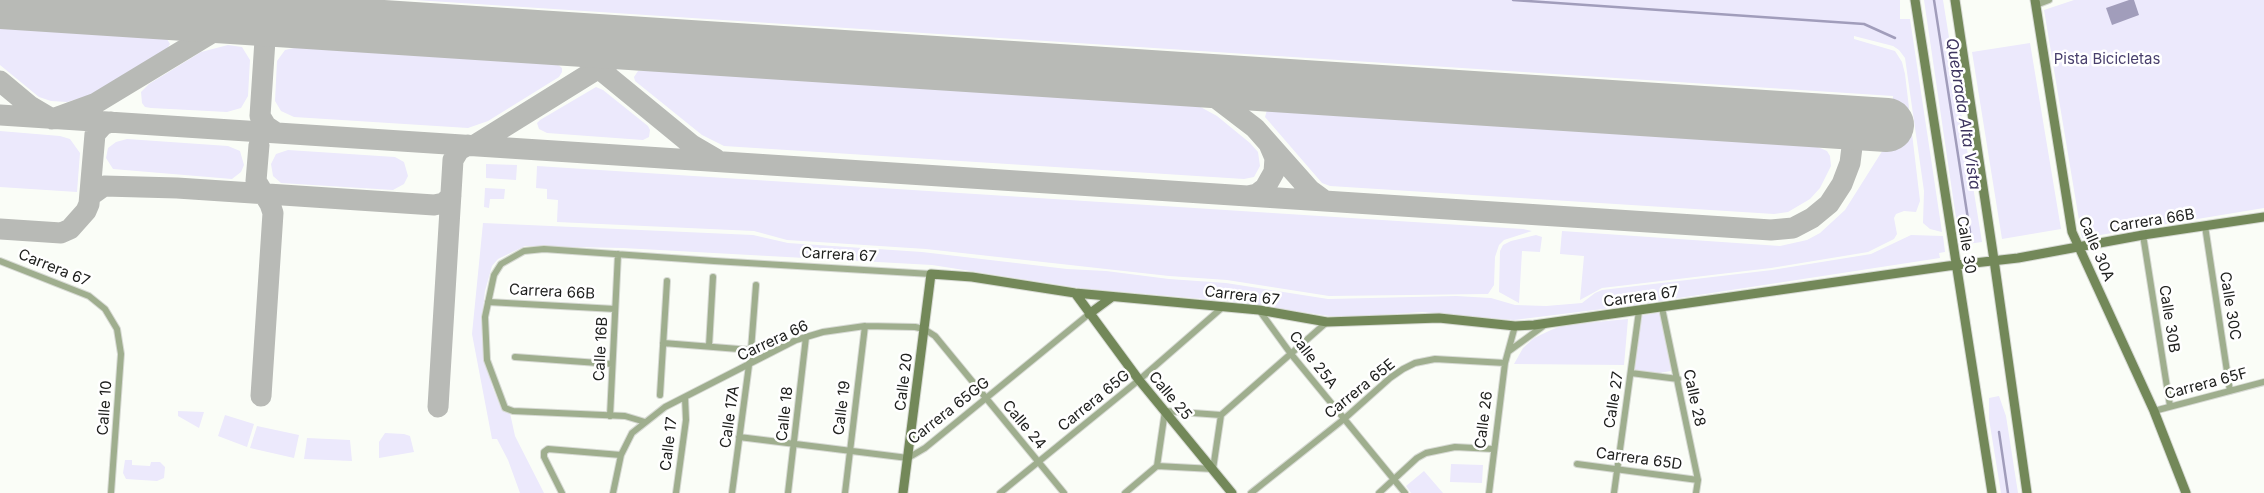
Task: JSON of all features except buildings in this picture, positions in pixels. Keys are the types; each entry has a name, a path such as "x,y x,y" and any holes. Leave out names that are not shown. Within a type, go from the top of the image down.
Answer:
{"street":[{"name":"Calle 30","path":"1915,0 1992,493"},
{"name":"Calle 30","path":"1954,0 2027,493"},
{"path":"2035,2 2049,0"},
{"name":"Calle 30A","path":"2035,2 2068,219 2154,412 2186,493"},
{"name":"Carrera 66B","path":"1955,265 2264,217"},
{"name":"Calle 30C","path":"2205,226 2230,391"},
{"name":"Calle 30B","path":"2143,235 2170,406"},
{"name":"Carrera 67","path":"488,302 494,275 501,264 524,251 544,248 972,277 1075,293 1259,310 1327,322 1439,318 1515,326 1546,324 1662,308 1955,265"},
{"name":"Calle 16B","path":"610,416 618,254"},
{"name":"Carrera 67","path":"0,261 89,296 105,309 114,325"},
{"name":"Calle 20","path":"902,493 931,274"},
{"path":"709,346 713,277"},
{"path":"660,395 667,280"},
{"name":"Calle 17A","path":"732,493 750,365 756,284"},
{"name":"Calle 25","path":"1075,293 1139,380 1232,493"},
{"path":"1089,314 1112,297"},
{"name":"Carrera 66B","path":"488,302 615,309"},
{"path":"488,302 485,317 487,360 505,408 513,411 625,416 645,422"},
{"name":"Carrera 65G","path":"1000,493 1139,380 1224,306"},
{"name":"Calle 28","path":"1662,308 1698,480 1696,493"},
{"name":"Calle 25A","path":"1259,310 1291,354 1405,493"},
{"name":"Calle 27","path":"1614,493 1639,311"},
{"name":"Carrera 65GG","path":"740,437 908,458 925,448 1089,314"},
{"path":"1125,493 1158,466 1213,469 1220,415 1327,322"},
{"path":"1509,351 1546,324"},
{"name":"Calle 10","path":"111,493 121,354 120,342 114,325"},
{"name":"Carrera 66","path":"613,493 621,455 632,433 665,407 806,337 865,326 924,329"},
{"name":"Calle 19","path":"845,493 865,326"},
{"name":"Calle 26","path":"1489,493 1505,363 1515,326"},
{"name":"Calle 24","path":"924,329 935,336 953,356 1064,493"},
{"name":"Calle 18","path":"788,493 806,337"},
{"path":"663,343 751,350"},
{"path":"515,357 612,364"},
{"name":"Carrera 65E","path":"1251,493 1344,419 1390,378 1415,363 1435,359 1459,359 1505,363"},
{"path":"1631,373 1678,379"},
{"name":"Carrera 65F","path":"2154,412 2170,406 2264,382"},
{"name":"Calle 17","path":"676,493 686,420 685,397"},
{"path":"1158,466 1165,411 1220,415"},
{"path":"1379,493 1417,458 1438,449 1455,447 1493,449"},
{"path":"562,493 544,457 544,452 548,449 621,455"},
{"name":"Carrera 65D","path":"1578,464 1698,480"}],"green space":[{"path":"415,0 1900,0 1900,19 1910,19 1942,232 1930,229 1923,223 1924,191 1905,58 1893,46 1854,36 1854,39 1895,51 1902,62 1905,74 1920,201 1916,212 1904,211 1896,214 1894,218 1897,234 1894,239 1868,252 1771,268 1602,288 1580,300 1584,256 1560,254 1562,231 1780,246 1807,240 1820,233 1845,210 1886,145 1891,132 1893,96"},
{"path":"1924,0 1943,0 1982,242 1960,245"},
{"name":"Pista Bicicletas","path":"2074,0 2264,0 2264,208 2082,238 2044,10"},
{"path":"0,27 160,36 167,39 170,44 167,49 92,95 67,102 51,101 39,97 0,65"},
{"path":"2030,43 2061,229 2002,239 1972,52"},
{"path":"228,45 242,47 250,60 248,96 241,108 227,112 151,108 145,107 142,103 141,92 149,84 201,52"},
{"path":"298,47 557,64 562,68 562,72 559,77 488,121 468,128 294,117 281,111 275,101 277,61 285,50"},
{"path":"650,70 1195,104 1217,116 1250,143 1258,152 1260,166 1254,177 1244,179 724,146 702,135 635,81 634,77 638,71"},
{"path":"596,87 603,90 648,126 650,130 649,137 643,140 547,133 539,129 537,123 540,120"},
{"path":"1267,110 1806,142 1827,151 1830,156 1831,166 1820,188 1810,199 1788,212 1774,214 1330,186 1322,183 1265,117"},
{"path":"0,131 60,136 70,139 80,153 77,192 0,187"},
{"path":"127,139 228,146 240,151 244,165 241,172 232,179 113,169 106,158 108,148 116,142"},
{"path":"288,150 395,157 404,162 408,176 404,184 393,190 281,183 273,176 271,164 276,154"},
{"path":"486,164 517,165 516,180 486,178"},
{"path":"537,166 1532,231 1504,240 1499,245 1495,257 1494,285 1488,294 1329,296 1227,280 1169,276 926,249 787,240 754,231 557,222 558,200 547,199 547,189 536,188"},
{"path":"485,188 505,189 504,199 490,199 489,208 484,207"},
{"path":"483,223 753,235 788,243 922,252 1067,269 1226,283 1328,299 1456,296 1491,298 1515,305 1546,306 1582,303 1602,290 1772,270 1871,254 1911,235 1943,236 1945,252 1939,253 1940,258 1627,306 1514,320 1422,312 1352,317 1329,316 1238,302 1080,288 932,265 623,248 525,246 498,259 492,266 485,291 482,318 484,351 492,386 501,408 510,413 515,436 544,493 520,493 508,460 497,439 492,439 472,334"},
{"path":"1536,235 1542,237 1540,252 1522,251 1519,303 1499,292 1500,251 1503,245 1511,241"},
{"path":"1661,312 1671,371 1653,374 1634,371 1640,316"},
{"path":"1628,319 1624,365 1514,364 1523,348 1534,338 1551,330 1564,325"},
{"path":"1999,396 2006,416 2018,493 2001,493 1989,419 1989,398"},
{"path":"178,411 204,412 199,428 178,416"},
{"path":"225,415 254,424 247,447 218,436"},
{"path":"257,426 299,435 294,458 250,448"},
{"path":"385,433 410,436 414,452 379,458 379,442"},
{"path":"307,438 350,440 352,461 304,459"},
{"path":"125,460 132,460 132,465 150,466 151,462 160,462 165,467 164,478 157,481 126,479 123,473"},
{"path":"1451,464 1483,465 1482,483 1450,482"},
{"path":"1424,471 1443,493 1411,493 1406,486"}],"shaded area":[{"path":"2134,0 2139,15 2112,25 2106,8"}],"waterway":[{"path":"1513,0 1864,24 1895,38"},
{"name":"Quebrada Alta Vista","path":"1934,0 1970,232"},
{"name":"Quebrada Alta Vista","path":"1999,432 2008,493"}],"taxiway":[{"path":"0,81 30,106 52,119 96,103 238,17"},
{"path":"275,132 266,126 260,116 265,40 268,31 274,25 282,21 292,21"},
{"path":"555,38 570,45 692,145 716,159"},
{"path":"475,145 631,48 648,44"},
{"path":"1191,79 1255,128 1310,190 1325,201"},
{"path":"0,115 1771,230 1793,228 1812,218 1829,204 1842,184 1850,163 1851,139 1847,131 1830,121"},
{"path":"0,229 61,233 70,229 86,211 89,204 95,134 103,125 111,122"},
{"path":"1248,196 1257,194 1265,188 1274,172 1275,158 1269,144"},
{"path":"259,145 256,181 270,204 273,213 261,396"},
{"path":"438,407 453,160 459,150 468,145"},
{"path":"90,196 104,186 177,188 434,205 444,203 451,196"}],"runway":[{"path":"0,2 1887,125"}]}
